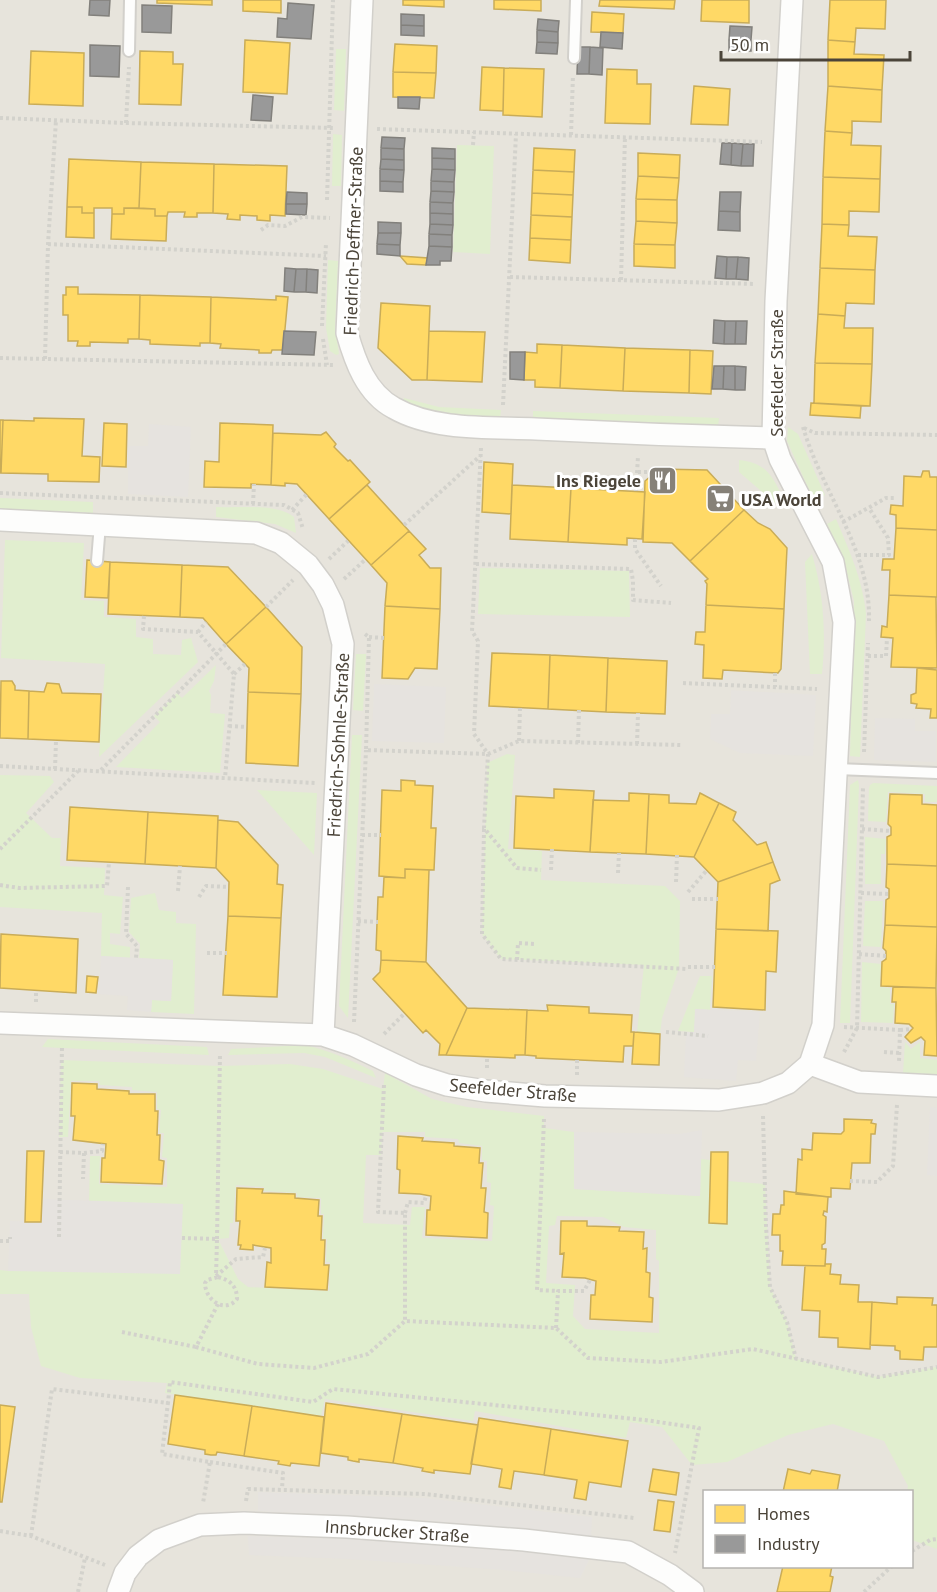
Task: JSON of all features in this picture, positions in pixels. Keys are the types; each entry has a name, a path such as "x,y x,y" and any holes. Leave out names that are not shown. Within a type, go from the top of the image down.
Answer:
{"street":[{"name":"Friedrich-Deffner-Straße","path":"362,0 347,333 357,366 380,398 393,408 429,422 639,434 773,438"},
{"name":"Seefelder Straße","path":"0,1023 323,1035 368,1052 416,1075 447,1085 545,1096 719,1100 763,1094 788,1083 810,1064 823,1025 844,622 833,562 780,459 773,438 784,142 792,0"},
{"name":"Friedrich-Sohnle-Straße","path":"0,520 256,533 281,543 308,565 323,585 333,605 343,644 323,1035"},
{"path":"810,1064 859,1082 937,1086"},
{"name":"Innsbrucker Straße","path":"121,1583 138,1556 159,1540 200,1525 244,1522 382,1529 524,1540 628,1552 670,1575 693,1592"}],"lane":[{"path":"129,51 130,0"},
{"path":"573,58 576,0"},
{"path":"97,561 100,524"},
{"path":"837,768 937,773"}],"path":[{"path":"327,225 333,0"},
{"path":"126,123 129,51"},
{"path":"571,135 573,58"},
{"path":"0,118 784,142"},
{"path":"45,360 48,244 56,120"},
{"path":"473,145 474,132"},
{"path":"516,134 510,277 492,427 481,456 472,631 478,641 474,734 488,754 482,934 501,959 688,968 715,967"},
{"path":"621,280 625,136"},
{"path":"261,230 267,225 285,226 302,218"},
{"path":"325,256 326,233"},
{"path":"48,244 350,257"},
{"path":"510,277 778,285"},
{"path":"0,358 357,366"},
{"path":"774,413 815,433 937,435"},
{"path":"636,491 639,434"},
{"path":"404,525 481,456"},
{"path":"638,472 655,472"},
{"path":"253,504 254,484"},
{"path":"292,510 307,494"},
{"path":"843,522 886,498 896,498"},
{"path":"858,555 889,555 888,538 869,508"},
{"path":"635,539 635,549 661,586"},
{"path":"329,559 348,541"},
{"path":"343,579 366,560"},
{"path":"476,564 631,569 633,600 671,603"},
{"path":"266,607 308,565"},
{"path":"144,616 143,629 198,632 234,674"},
{"path":"198,632 206,622"},
{"path":"369,637 384,638"},
{"path":"868,656 886,656 887,638"},
{"path":"100,771 226,644"},
{"path":"225,778 234,674 245,664"},
{"path":"775,673 775,687"},
{"path":"683,683 840,690"},
{"path":"519,741 520,708"},
{"path":"578,742 579,710"},
{"path":"637,744 638,713"},
{"path":"229,726 247,728"},
{"path":"55,769 56,741"},
{"path":"366,750 358,921 378,1212 405,1213"},
{"path":"0,766 337,784"},
{"path":"0,849 79,770"},
{"path":"838,1076 840,1060 857,1028 864,770"},
{"path":"484,828 517,868 541,870"},
{"path":"862,829 891,831"},
{"path":"362,835 381,835"},
{"path":"551,870 552,849"},
{"path":"618,873 619,853"},
{"path":"676,882 678,855"},
{"path":"0,885 19,888 107,886 109,862"},
{"path":"178,891 180,866"},
{"path":"688,892 707,870"},
{"path":"199,897 206,886 229,887"},
{"path":"128,887 126,934 136,946 136,958"},
{"path":"861,893 889,894"},
{"path":"692,899 718,900"},
{"path":"358,921 378,922"},
{"path":"517,960 519,943 536,944"},
{"path":"207,953 227,953"},
{"path":"859,954 886,956"},
{"path":"368,1052 405,1013"},
{"path":"823,1025 911,1029"},
{"path":"59,1237 62,1026"},
{"path":"850,1181 877,1182 893,1166 900,1030"},
{"path":"216,1277 220,1032"},
{"path":"666,1032 708,1036"},
{"path":"884,1052 899,1053"},
{"path":"763,1094 770,1287 787,1322 795,1359"},
{"path":"545,1096 537,1290 584,1292 590,1280"},
{"path":"60,1152 102,1151 103,1144"},
{"path":"83,1179 84,1153"},
{"path":"405,1321 405,1213 408,1202 424,1203 426,1196"},
{"path":"0,1241 10,1241 10,1237"},
{"path":"182,1238 217,1239"},
{"path":"216,1277 229,1281 236,1288 235,1302 218,1304 207,1295 205,1287 207,1280 216,1277 236,1258 263,1257 266,1248"},
{"path":"556,1328 558,1291"},
{"path":"196,1347 218,1304"},
{"path":"122,1332 196,1347 258,1364 314,1368 368,1354 405,1321 556,1328 588,1358 661,1362 753,1349 878,1377 937,1367"},
{"path":"282,1489 283,1473 162,1455 170,1382 313,1402 333,1389 645,1420 699,1428 670,1575"},
{"path":"31,1536 52,1389 168,1403 168,1401"},
{"path":"200,1525 210,1462"},
{"path":"244,1522 248,1489 425,1494 634,1518"},
{"path":"0,1531 31,1536 85,1558 121,1583"},
{"path":"913,1550 930,1540 937,1539"},
{"path":"78,1592 85,1558"},
{"path":"864,1592 890,1568"}],"shaded area":[{"path":"0,0 937,0 937,1592 0,1592"},
{"path":"149,424 191,427 188,497 128,494 128,446 148,446"},
{"path":"374,684 446,687 444,743 372,741"},
{"path":"731,690 816,695 813,756 740,753 710,739 711,714 730,714"},
{"path":"875,718 915,719 915,731 936,731 936,762 874,760"},
{"path":"101,956 173,960 171,1001 152,1000 151,1012 127,1010 128,996 99,994"},
{"path":"695,1009 760,1012 756,1061 738,1060 736,1081 684,1077 686,1032 694,1032"},
{"path":"930,1107 937,1108 937,1176 927,1175"},
{"path":"702,1130 700,1196 574,1189 574,1132 679,1134"},
{"path":"42,1199 183,1204 180,1274 8,1271 10,1221 41,1222"},
{"path":"258,1492 425,1498 592,1517 591,1537 423,1520 258,1511"},
{"path":"248,1536 349,1539 507,1549 590,1558 580,1578 348,1559 249,1555"}],"green space":[{"path":"336,49 346,49 344,111 334,110"},
{"path":"333,134 342,135 341,186 332,186"},
{"path":"457,145 494,146 490,254 453,252"},
{"path":"328,260 338,261 335,328 339,354 336,355 330,351 326,328"},
{"path":"404,398 439,407 501,410 500,419 439,415 402,402"},
{"path":"533,411 719,418 718,427 533,420"},
{"path":"788,427 798,434 825,495 814,501 787,441"},
{"path":"739,460 762,467 771,477 783,498 775,503 739,472"},
{"path":"0,498 93,502 93,513 0,509"},
{"path":"216,507 257,507 278,510 294,517 296,533 275,524 216,517"},
{"path":"836,519 859,577 866,614 860,757 850,756 854,601 844,561 827,524"},
{"path":"5,540 84,543 81,600 104,601 104,617 136,619 136,637 153,639 153,654 181,655 182,640 191,638 198,662 99,757 105,664 1,658"},
{"path":"812,554 823,614 822,674 810,674 805,562"},
{"path":"480,568 629,571 630,617 478,614"},
{"path":"356,654 366,654 363,711 353,710"},
{"path":"216,665 214,681 209,691 211,695 210,713 225,714 220,773 116,767 160,722 154,716 177,693 182,698"},
{"path":"352,735 362,735 348,1018 339,1006"},
{"path":"507,754 515,755 508,849 542,851 541,880 665,886 680,901 679,968 662,1018 660,1034 637,1033 644,965 501,959 482,934 487,763"},
{"path":"0,775 50,776 54,782 26,813 52,838 61,838 60,866 105,868 104,895 123,897 120,934 110,933 110,944 130,947 130,958 101,956 102,913 0,907"},
{"path":"858,780 850,1023 840,1023 850,785"},
{"path":"873,783 937,786 937,802 925,802 925,794 888,792 886,822 868,821 869,788"},
{"path":"257,790 317,793 314,855"},
{"path":"865,837 886,839 885,854 881,854 881,884 865,884"},
{"path":"155,893 159,910 176,912 176,923 196,924 194,1014 151,1012 152,1000 171,1001 173,960 139,958 140,944 129,932 131,898"},
{"path":"865,901 883,901 881,947 863,946"},
{"path":"862,962 881,964 880,987 890,988 890,1004 894,1004 893,1023 861,1022"},
{"path":"700,976 712,976 710,1010 696,1009 694,1032 678,1031"},
{"path":"48,1039 207,1047 209,1055 42,1047"},
{"path":"905,1042 911,1049 920,1042 920,1058 937,1060 937,1075 903,1073"},
{"path":"304,1045 356,1063 373,1071 376,1078 325,1057 304,1053 228,1055 231,1049"},
{"path":"61,1060 220,1066 290,1064 323,1069 383,1089 385,1073 432,1099 467,1107 544,1116 544,1128 574,1132 574,1189 700,1196 701,1159 710,1160 709,1223 727,1224 728,1181 765,1184 770,1287 787,1322 796,1359 878,1377 937,1367 937,1549 913,1540 913,1490 907,1490 908,1486 884,1441 833,1424 788,1435 727,1462 692,1465 662,1427 630,1422 626,1438 475,1411 473,1421 325,1399 321,1416 165,1393 167,1383 80,1378 41,1366 31,1327 29,1294 0,1294 0,1270 8,1271 183,1205 89,1201 90,1156 100,1156 99,1184 167,1187 167,1158 162,1157 164,1133 159,1133 161,1110 157,1109 157,1092 132,1090 132,1087 100,1085 99,1081 71,1081 68,1137 59,1137","holes":["382,1132 425,1132 425,1137 458,1139 459,1143 482,1146 482,1160 487,1161 487,1182 491,1183 490,1205 494,1206 492,1241 422,1238 425,1207 412,1207 410,1225 363,1223 366,1155 381,1155","236,1185 264,1187 264,1191 297,1193 297,1197 321,1198 321,1214 324,1214 323,1239 327,1239 326,1262 330,1262 329,1291 248,1287 238,1279 218,1239 229,1238 230,1223 233,1223","557,1216 603,1217 624,1227 656,1230 656,1259 659,1261 659,1333 585,1329 573,1316 575,1285 546,1283 549,1226 555,1225"]}],"building: Homes":[{"path":"157,0 212,0 212,5 157,3"},
{"path":"243,0 281,0 281,13 243,11"},
{"path":"403,0 444,0 444,7 403,5"},
{"path":"494,0 541,0 541,11 494,9"},
{"path":"600,0 675,0 674,9 599,6"},
{"path":"702,0 749,0 749,23 701,21"},
{"path":"830,0 886,0 885,29 856,28 855,42 828,40"},
{"path":"592,12 624,14 623,33 591,32"},
{"path":"245,40 290,43 287,94 243,92"},
{"path":"828,40 855,42 854,54 884,55 882,90 828,86"},
{"path":"395,44 437,46 436,73 393,72"},
{"path":"31,51 84,53 83,106 29,104"},
{"path":"140,51 173,52 173,64 183,64 181,105 139,104"},
{"path":"482,67 504,68 503,111 480,110"},
{"path":"504,68 544,69 542,117 503,115"},
{"path":"607,69 637,70 637,84 651,84 650,124 605,123"},
{"path":"393,72 436,73 434,98 393,97"},
{"path":"694,86 730,89 728,125 691,124"},
{"path":"828,86 882,90 881,122 852,121 852,133 825,131"},
{"path":"825,131 852,133 851,145 881,146 880,179 823,177"},
{"path":"534,148 575,150 574,172 533,170"},
{"path":"638,153 680,155 679,178 638,176"},
{"path":"69,159 141,162 139,208 124,208 124,214 112,214 112,208 94,208 94,213 82,213 82,207 67,207"},
{"path":"141,162 214,164 213,213 197,213 197,217 184,217 185,212 168,212 167,216 155,216 155,209 139,208"},
{"path":"214,164 287,166 285,216 270,215 270,221 257,220 257,216 240,215 240,220 227,219 228,214 213,213"},
{"path":"533,170 574,172 573,195 532,193"},
{"path":"638,176 679,178 677,200 636,199"},
{"path":"823,177 880,179 879,212 849,211 849,225 822,224"},
{"path":"532,193 573,195 572,217 531,215"},
{"path":"636,199 677,200 677,223 636,221"},
{"path":"67,207 82,207 82,213 94,213 94,238 66,237"},
{"path":"124,208 155,209 155,216 167,216 166,241 111,239 112,214 124,214"},
{"path":"531,215 572,217 571,240 530,238"},
{"path":"636,221 677,223 675,245 634,244"},
{"path":"822,224 849,225 848,236 877,237 875,270 820,268"},
{"path":"530,238 571,240 570,263 529,260"},
{"path":"634,244 675,245 675,268 634,266"},
{"path":"400,256 428,258 426,265 407,264"},
{"path":"820,268 875,270 874,304 846,303 845,316 818,314"},
{"path":"66,287 78,287 78,294 140,295 139,339 128,339 128,343 90,342 90,346 77,346 78,341 68,341 68,315 63,315 63,295 66,295"},
{"path":"140,295 211,297 210,343 200,343 200,346 150,344 150,340 139,339"},
{"path":"276,296 288,297 283,350 259,353 259,350 220,348 221,344 210,343 211,297 276,300"},
{"path":"381,303 430,306 427,380 412,380 378,348"},
{"path":"818,314 845,316 844,328 873,328 872,364 815,363"},
{"path":"429,331 485,332 482,382 427,380"},
{"path":"537,344 562,345 560,388 535,387 535,380 524,380 525,352 537,353"},
{"path":"562,345 625,348 623,391 560,388"},
{"path":"625,348 690,350 689,393 623,391"},
{"path":"690,350 713,351 711,394 689,393"},
{"path":"815,363 872,364 870,406 814,403"},
{"path":"811,403 861,406 860,418 810,415"},
{"path":"34,418 84,419 82,456 100,457 99,482 48,481 48,474 1,473 3,420 34,421"},
{"path":"0,420 3,420 1,473 0,473"},
{"path":"104,423 127,424 126,467 102,466"},
{"path":"220,423 273,425 271,485 251,484 251,488 204,487 205,461 219,462"},
{"path":"326,432 336,444 334,447 348,461 350,460 370,482 329,519 297,484 271,485 273,433 321,435"},
{"path":"484,462 513,464 511,514 482,512"},
{"path":"659,469 707,470 744,510 690,561 672,543 643,542 645,481"},
{"path":"923,471 929,471 930,477 937,477 937,530 896,528 896,515 890,514 891,505 903,506 904,476 921,477"},
{"path":"367,485 409,531 371,565 329,519"},
{"path":"512,485 571,488 568,542 510,539"},
{"path":"571,488 645,492 642,539 627,538 627,545 568,542"},
{"path":"744,510 758,523 770,529 787,548 784,609 706,605 707,584 705,581 708,579 690,561"},
{"path":"896,528 937,530 937,597 889,595 890,570 882,570 883,559 894,559"},
{"path":"409,531 426,549 419,555 430,568 441,568 440,609 385,606 387,583 371,565"},
{"path":"87,560 110,562 108,598 85,597"},
{"path":"110,562 182,565 180,617 108,614"},
{"path":"182,565 228,567 266,607 226,644 203,618 180,617"},
{"path":"889,595 936,597 937,668 891,667 893,638 881,637 882,626 887,627"},
{"path":"706,605 784,609 781,669 778,673 723,670 722,679 703,678 704,645 695,644 696,632 705,632"},
{"path":"385,606 440,609 437,669 415,668 408,679 382,678"},
{"path":"266,607 302,647 301,694 248,692 249,668 226,644"},
{"path":"492,653 550,655 548,709 489,706"},
{"path":"550,655 608,658 606,712 548,709"},
{"path":"608,658 667,661 665,714 606,712"},
{"path":"917,668 937,670 937,718 930,718 931,709 916,708 917,704 911,703 911,695 916,693"},
{"path":"1,681 12,681 15,690 29,691 28,739 0,738"},
{"path":"47,683 59,684 62,693 101,694 99,742 28,739 29,691 44,692"},
{"path":"248,692 301,694 298,766 246,763"},
{"path":"401,780 415,781 415,785 433,786 431,828 436,828 434,870 405,869 405,878 379,876 382,790 401,791"},
{"path":"554,789 594,791 590,852 514,848 516,796 554,798"},
{"path":"629,793 649,794 646,854 590,852 593,800 629,801"},
{"path":"700,793 719,803 694,857 646,854 649,794 669,795 669,803 696,804"},
{"path":"890,794 922,795 922,804 937,805 937,866 887,864 887,837 891,835 891,827 888,824"},
{"path":"719,803 736,812 733,820 757,845 766,842 773,862 718,882 694,857"},
{"path":"70,807 148,812 145,864 67,860"},
{"path":"148,812 218,816 216,868 145,864"},
{"path":"218,820 238,822 278,865 277,884 283,885 281,918 228,916 229,882 216,868"},
{"path":"773,862 780,880 770,884 768,931 716,929 718,882"},
{"path":"887,864 937,866 937,927 885,925 886,900 889,898 889,889 886,887"},
{"path":"405,869 429,870 426,962 381,960 381,951 376,950 378,897 383,897 384,877 405,878"},
{"path":"228,916 281,918 277,997 223,995"},
{"path":"885,925 937,927 936,988 881,986 882,962 886,959 886,951 883,948"},
{"path":"716,929 778,931 776,972 766,971 765,1010 713,1007"},
{"path":"1,934 78,939 76,993 0,988"},
{"path":"381,960 426,962 467,1008 446,1055 439,1055 440,1044 426,1030 423,1033 373,979 380,972"},
{"path":"87,976 98,977 96,993 86,992"},
{"path":"893,987 936,988 937,1056 924,1055 925,1041 921,1037 911,1043 905,1037 913,1028 909,1024 895,1023 896,1002 892,1002"},
{"path":"547,1005 589,1007 589,1013 632,1015 633,1046 624,1046 623,1062 536,1058 536,1056 525,1055 527,1010 548,1011"},
{"path":"467,1008 527,1010 525,1055 515,1055 515,1058 446,1055"},
{"path":"634,1032 660,1034 659,1065 632,1064"},
{"path":"72,1083 97,1084 97,1089 129,1091 129,1094 155,1094 155,1111 158,1111 157,1135 160,1135 159,1160 164,1161 162,1184 101,1182 102,1158 105,1158 106,1144 73,1140 75,1116 71,1116"},
{"path":"844,1119 872,1120 871,1123 876,1124 875,1134 871,1134 870,1163 852,1163 850,1189 831,1188 831,1197 796,1194 798,1159 802,1160 802,1149 812,1150 813,1133 841,1134 844,1131"},
{"path":"398,1136 480,1148 479,1163 483,1163 481,1188 486,1188 484,1212 488,1213 487,1238 426,1235 427,1210 430,1210 431,1196 399,1193"},
{"path":"27,1151 44,1151 41,1222 25,1222"},
{"path":"711,1152 728,1152 727,1224 709,1223"},
{"path":"237,1188 263,1189 262,1193 295,1194 295,1198 319,1200 318,1216 322,1216 321,1240 325,1240 324,1265 329,1265 327,1290 265,1287 267,1262 271,1263 271,1248 253,1245 253,1250 240,1249 241,1245 238,1245 240,1221 236,1221"},
{"path":"784,1191 828,1197 827,1212 824,1211 823,1215 826,1217 825,1243 822,1245 822,1249 826,1249 825,1266 782,1265 783,1251 780,1251 780,1235 772,1235 773,1214 780,1214 781,1205 784,1205"},
{"path":"561,1221 587,1221 587,1226 620,1227 619,1231 644,1232 643,1249 647,1248 646,1272 650,1273 649,1297 653,1298 652,1322 590,1319 591,1295 595,1295 596,1281 562,1277 564,1253 560,1254"},
{"path":"825,1264 831,1264 830,1274 841,1275 840,1284 859,1285 858,1302 872,1302 870,1349 838,1347 838,1338 819,1337 820,1311 802,1310 805,1266 825,1266"},
{"path":"897,1297 933,1298 932,1305 937,1305 937,1347 924,1347 923,1360 900,1359 900,1351 895,1350 895,1346 870,1345 872,1302 897,1304"},
{"path":"175,1395 252,1406 244,1456 217,1452 216,1455 211,1455 205,1454 205,1450 168,1444"},
{"path":"326,1403 402,1414 393,1463 359,1459 359,1462 348,1460 348,1457 321,1453"},
{"path":"0,1405 15,1407 2,1502 0,1502"},
{"path":"252,1406 324,1417 319,1466 291,1463 290,1466 278,1464 279,1461 244,1456"},
{"path":"402,1414 478,1425 470,1474 434,1470 434,1473 422,1471 423,1468 393,1463"},
{"path":"479,1418 551,1429 544,1475 514,1471 511,1489 499,1487 502,1469 471,1464"},
{"path":"551,1429 628,1441 621,1487 589,1482 586,1500 574,1498 577,1480 544,1475"},
{"path":"653,1469 679,1473 676,1495 649,1491"},
{"path":"788,1469 810,1474 812,1470 840,1475 837,1490 783,1490"},
{"path":"658,1500 674,1502 670,1532 654,1530"},
{"path":"783,1568 832,1568 830,1576 833,1577 830,1592 777,1592"}],"building: Industry":[{"path":"90,0 110,0 109,16 89,15"},
{"path":"288,3 314,5 311,39 277,37 278,18 287,19"},
{"path":"142,5 172,6 171,33 142,32"},
{"path":"401,14 424,15 424,26 401,25"},
{"path":"538,19 559,21 558,32 537,30"},
{"path":"401,25 424,26 424,36 401,35"},
{"path":"730,26 752,27 751,40 729,40"},
{"path":"537,30 558,32 558,43 537,42"},
{"path":"601,32 623,33 622,49 600,47"},
{"path":"729,40 751,40 751,51 729,51"},
{"path":"537,42 558,43 557,54 536,53"},
{"path":"90,45 120,46 119,77 90,76"},
{"path":"578,47 590,47 589,74 577,74"},
{"path":"590,47 603,48 602,75 589,74"},
{"path":"253,95 273,97 271,121 251,120"},
{"path":"398,97 420,97 419,109 398,108"},
{"path":"382,137 405,138 404,149 381,148"},
{"path":"722,143 732,143 731,165 720,164"},
{"path":"732,143 743,144 741,166 731,165"},
{"path":"743,144 754,144 753,166 741,166"},
{"path":"381,148 404,149 404,160 381,159"},
{"path":"432,148 455,149 455,159 432,158"},
{"path":"432,158 455,159 455,170 432,169"},
{"path":"381,159 404,160 404,170 380,169"},
{"path":"380,169 404,170 403,182 380,181"},
{"path":"432,169 455,170 454,182 431,181"},
{"path":"380,181 403,182 403,192 380,191"},
{"path":"431,181 454,182 454,192 431,191"},
{"path":"431,191 454,192 453,203 430,202"},
{"path":"287,192 307,193 307,204 286,204"},
{"path":"720,192 741,192 740,212 719,211"},
{"path":"430,202 453,203 453,214 430,213"},
{"path":"286,204 307,204 306,215 286,214"},
{"path":"719,211 740,212 740,231 718,230"},
{"path":"430,213 453,214 453,225 430,224"},
{"path":"378,222 401,223 401,233 378,233"},
{"path":"430,224 453,225 452,235 429,234"},
{"path":"378,233 401,233 400,245 377,244"},
{"path":"429,234 452,235 452,247 429,246"},
{"path":"377,244 400,245 400,256 377,254"},
{"path":"429,246 452,247 451,261 440,261 440,265 426,265"},
{"path":"717,256 727,257 726,279 715,278"},
{"path":"727,257 738,257 736,279 726,279"},
{"path":"738,257 749,258 748,280 736,279"},
{"path":"285,268 296,269 294,292 284,291"},
{"path":"296,269 307,269 306,292 294,292"},
{"path":"307,269 318,270 317,293 306,292"},
{"path":"714,320 725,321 724,344 713,343"},
{"path":"725,321 736,321 735,344 724,344"},
{"path":"736,321 747,321 746,344 735,344"},
{"path":"284,331 316,332 314,355 282,354"},
{"path":"510,352 525,352 524,380 510,379"},
{"path":"714,366 724,366 723,389 712,389"},
{"path":"724,366 735,366 735,390 723,389"},
{"path":"735,366 746,367 745,390 735,390"}],"place":[{"name":"Ins Riegele","path":"662,480"},
{"name":"USA World","path":"720,499"}]}
